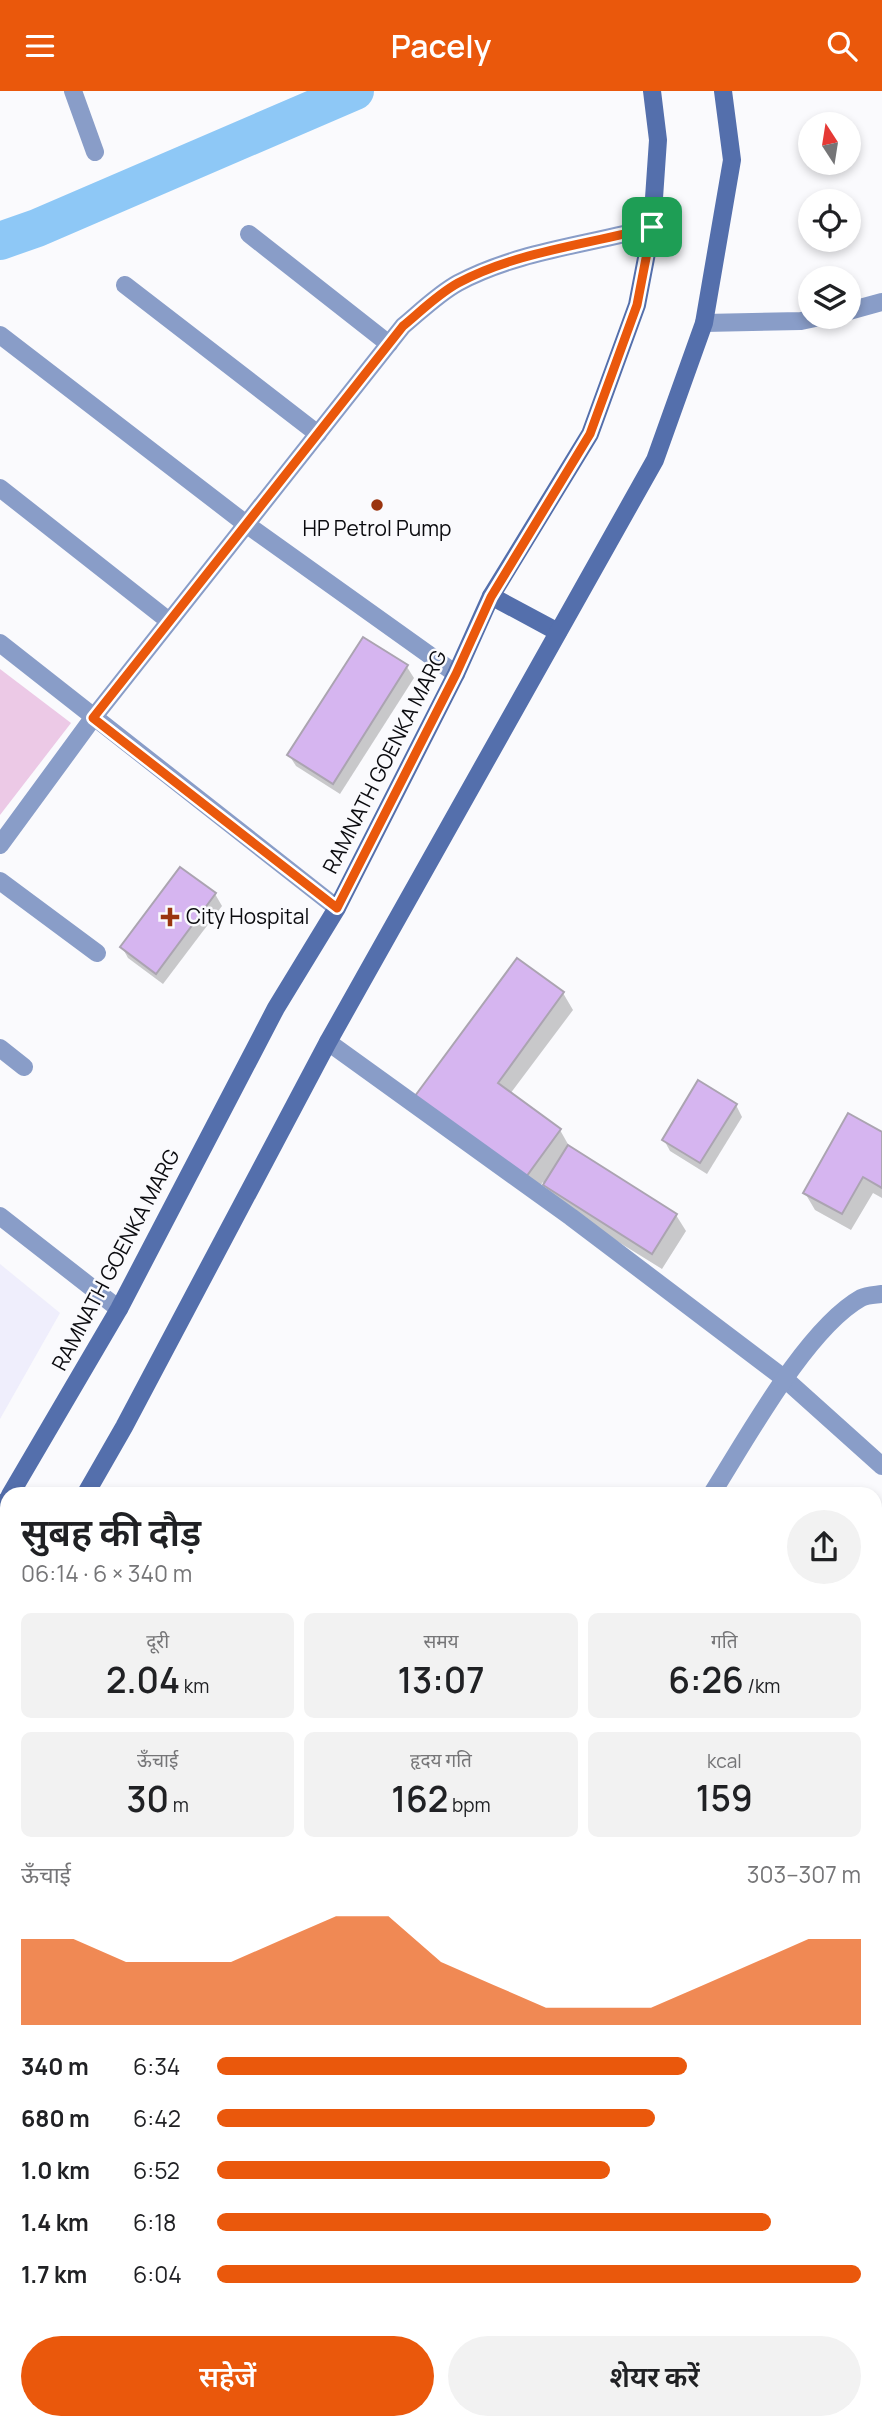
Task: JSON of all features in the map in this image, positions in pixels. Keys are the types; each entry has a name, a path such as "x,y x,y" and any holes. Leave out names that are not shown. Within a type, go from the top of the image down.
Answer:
{"street":[{"path":"73,91 95,152"},
{"name":"RAMNATH GOENKA MARG","path":"15,1487 119,1310 275,1008 337,908 456,674 491,597 590,434 637,305 652,227 657,140 652,91"},
{"path":"90,1487 328,1042 655,460 704,323 732,160 723,91"},
{"path":"0,845 93,718 403,326 456,284 514,258 591,244 652,227"},
{"path":"249,234 389,344"},
{"path":"125,285 318,434"},
{"path":"861,308 882,302"},
{"path":"704,323 798,321"},
{"path":"0,335 246,524 456,674"},
{"path":"0,488 169,621"},
{"path":"491,597 558,632"},
{"path":"0,643 337,908"},
{"path":"0,881 97,953"},
{"path":"328,1042 571,1217 785,1379 882,1466"},
{"path":"0,1048 24,1067"},
{"path":"0,1216 119,1310"},
{"path":"716,1487 785,1379 835,1319 863,1297 882,1294"}],"shaded area":[{"path":"0,669 71,723 0,815"},
{"path":"0,1264 60,1313 0,1419"}],"building":[{"path":"363,637 408,665 333,784 287,755"},
{"path":"180,867 216,893 156,974 120,947"},
{"path":"517,958 564,992 498,1083 561,1129 526,1177 415,1096"},
{"path":"698,1080 737,1104 700,1163 662,1140"},
{"path":"848,1113 882,1132 882,1188 863,1177 842,1214 803,1193"},
{"path":"568,1145 677,1214 652,1254 543,1185"}],"waterway":[{"path":"0,241 37,228 355,91"}],"place":[{"name":"HP Petrol Pump","path":"377,505"},
{"name":"City Hospital","path":"170,917"}],"route":[{"path":"652,227 637,305 590,434 491,597 456,674 337,908 93,718 403,326 456,284 514,258 591,244 652,227"}]}
